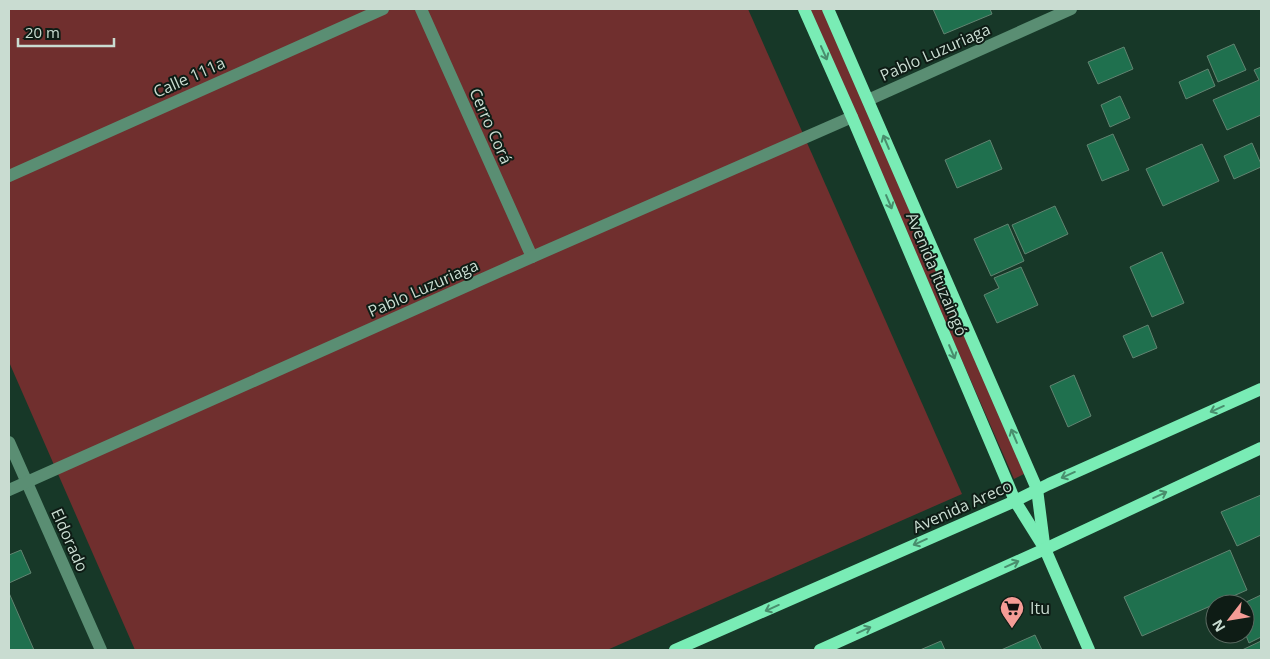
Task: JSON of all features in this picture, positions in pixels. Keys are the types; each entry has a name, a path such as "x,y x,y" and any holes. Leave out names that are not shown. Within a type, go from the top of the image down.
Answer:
{"main road":[{"name":"Avenida Ituzaingó","path":"804,9 1016,500 1045,549 1089,650"},
{"name":"Avenida Ituzaingó","path":"828,9 1037,489 1045,549"},
{"name":"Avenida Areco","path":"675,650 1016,500 1261,389"},
{"path":"820,650 1045,549 1261,448"}],"street":[{"name":"Calle 111a","path":"9,176 383,9"},
{"name":"Cerro Corá","path":"421,9 532,257"},
{"name":"Pablo Luzuriaga","path":"868,100 1071,9"},
{"name":"Pablo Luzuriaga","path":"9,490 852,117"},
{"name":"Eldorado","path":"9,442 101,650"}],"shaded area":[{"path":"9,9 748,9 962,494 607,650 135,650 9,362"},
{"path":"808,9 826,9 1028,472 1014,479"}],"building":[{"path":"933,9 990,9 992,14 944,34"},
{"path":"1234,44 1246,70 1218,82 1207,56"},
{"path":"1124,47 1133,69 1098,84 1088,62"},
{"path":"1261,67 1261,115 1227,130 1213,100 1259,80 1254,70"},
{"path":"1208,69 1215,86 1186,99 1179,82"},
{"path":"1120,96 1130,118 1110,127 1101,105"},
{"path":"1113,134 1129,170 1102,181 1087,145"},
{"path":"990,140 1002,169 957,188 945,160"},
{"path":"1252,143 1261,167 1234,179 1224,156"},
{"path":"1202,144 1219,181 1163,206 1146,169"},
{"path":"1055,206 1068,234 1025,254 1012,225"},
{"path":"1008,224 1024,261 991,276 974,239"},
{"path":"1162,252 1184,303 1152,317 1130,267"},
{"path":"1021,267 1038,305 997,323 984,295 999,288 994,278"},
{"path":"1148,325 1157,348 1133,358 1123,336"},
{"path":"1074,375 1091,416 1068,427 1050,386"},
{"path":"1261,495 1261,535 1237,546 1221,512"},
{"path":"21,550 31,573 9,583 9,555"},
{"path":"1230,550 1247,590 1238,594 1205,594 1205,608 1142,636 1124,597"},
{"path":"9,593 34,650 9,650"},
{"path":"1261,595 1261,637 1255,640 1255,598"},
{"path":"1035,635 1042,650 1001,650"},
{"path":"941,641 945,650 920,650"},
{"path":"1261,641 1261,650 1242,650 1255,644"}],"place":[{"name":"Itu","path":"1012,629"}]}
